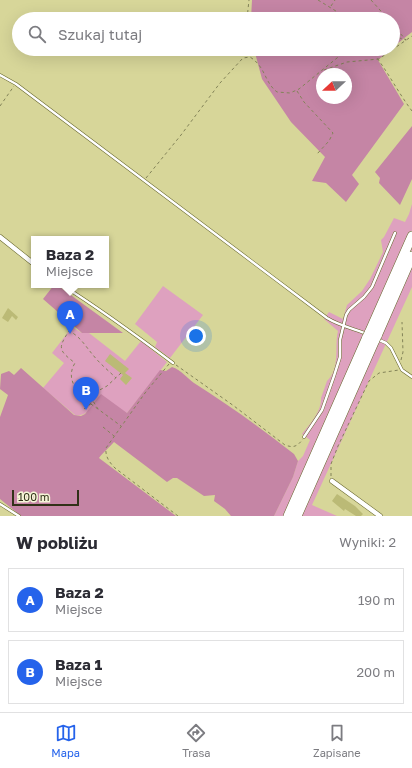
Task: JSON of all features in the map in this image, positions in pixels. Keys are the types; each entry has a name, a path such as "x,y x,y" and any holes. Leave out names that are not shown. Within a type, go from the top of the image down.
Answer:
{"highway":[{"path":"288,516 303,492 333,425 372,336 412,236"},
{"path":"372,336 412,256"},
{"path":"297,516 303,492"}],"street":[{"path":"0,237 31,262"},
{"path":"332,481 380,516"}],"lane":[{"path":"0,75 16,84 327,318 388,345 402,370 412,377"},
{"path":"304,437 322,410 340,357 340,340 343,325 349,310 364,297 372,287 395,233"},
{"path":"67,288 84,298 139,337 172,363"},
{"path":"321,453 333,425"},
{"path":"303,492 315,466"},
{"path":"0,504 19,516"}],"path":[{"path":"248,12 249,0"},
{"path":"318,0 337,12"},
{"path":"330,7 334,0"},
{"path":"371,0 382,12"},
{"path":"400,33 406,40"},
{"path":"400,44 412,36"},
{"path":"400,38 406,40"},
{"path":"326,68 340,56"},
{"path":"376,56 412,111"},
{"path":"330,68 347,62 379,59 383,56"},
{"path":"144,180 236,64 243,58 250,57 261,66 268,83 277,92 284,94 297,91 316,76"},
{"path":"0,106 16,84"},
{"path":"297,91 304,102 333,133 329,141 317,154"},
{"path":"332,481 330,474 338,446 369,381 379,373 402,370 402,322"},
{"path":"116,378 94,356 86,345 69,331 61,343 62,351 75,363 71,376 73,385 90,404 122,426"},
{"path":"178,516 111,464 105,453 106,448 145,393 172,363 234,406 285,445 291,448 296,447 304,437"},
{"path":"84,409 93,401 96,392 121,373"},
{"path":"93,401 98,409"},
{"path":"103,426 114,437"}],"shaded area":[{"path":"252,0 412,0 412,32 400,41 400,12 251,12"},
{"path":"256,56 383,56 378,60 404,104 352,175 359,184 346,202 326,183 312,181 325,157 291,122 262,79"},
{"path":"412,126 412,179 400,205 379,183 380,178 375,172"},
{"path":"412,204 412,287 312,505 337,516 274,516 293,477 298,461 303,456 310,440 302,434 312,422 320,408 321,398 327,381 334,370 336,363 338,331 324,319 329,312 343,319 347,305 362,291 370,279 383,252 381,240 394,218 405,222"},
{"path":"163,286 203,315 170,358 155,347 157,342 135,324"},
{"path":"52,288 61,288 123,333 82,333 43,299"},
{"path":"72,327 82,333 89,333 125,361 141,341 167,362 127,413 90,409 83,414 75,415 43,388 64,363 52,353"},
{"path":"172,367 245,417 294,454 298,461 293,477 274,516 231,516 225,509 214,501 215,495 204,496 177,478 173,478 167,482 114,442 99,458 176,516 21,516 0,499 0,417 8,395 0,389 1,374 9,371 14,375 21,368 74,415 81,416 85,414 101,394 127,413 160,370 166,371"}],"building":[{"path":"8,308 18,317 16,320 12,316 8,322 2,318"},
{"path":"110,354 129,369 125,373 132,378 126,385 120,379 123,375 105,361"},
{"path":"337,494 355,506 363,514 361,516 356,516 345,509 344,511 332,501"}],"place":[{"name":"Baza 2","path":"70,334"},
{"name":"Baza 1","path":"86,410"}]}
